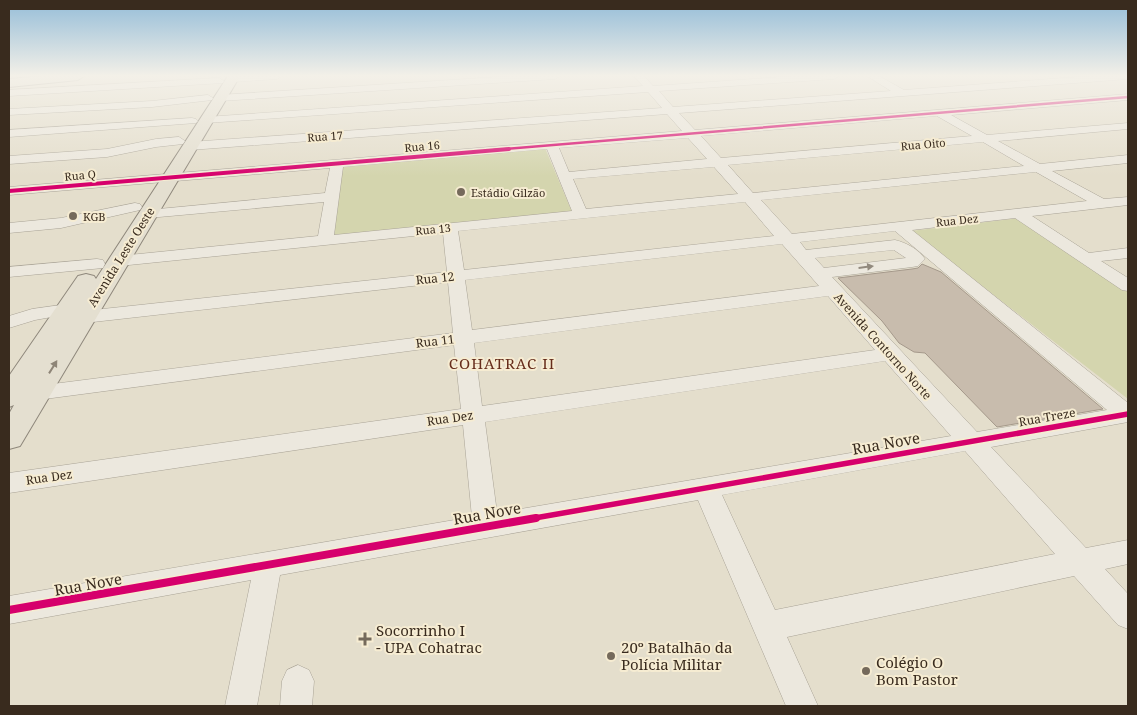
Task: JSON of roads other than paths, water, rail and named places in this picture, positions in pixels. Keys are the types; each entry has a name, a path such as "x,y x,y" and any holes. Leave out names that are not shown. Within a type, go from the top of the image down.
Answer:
{"main road":[{"name":"Avenida Leste Oeste","path":"9,438 37,393 76,313 97,264 141,211 206,109"},
{"name":"Avenida Leste Oeste","path":"9,398 118,261 141,211"}],"street":[{"path":"9,112 56,109"},
{"path":"9,134 355,109"},
{"path":"435,109 438,141"},
{"name":"Rua 17","path":"9,160 106,153 156,143 438,141 666,109"},
{"name":"Avenida Contorno Norte","path":"669,109 1128,616"},
{"path":"932,109 1102,204"},
{"name":"Rua 16","path":"162,178 337,164 438,141 552,146 985,109"},
{"name":"Rua Oito","path":"564,176 1128,126"},
{"path":"552,146 581,214"},
{"path":"748,196 1128,159"},
{"path":"325,240 337,164"},
{"name":"Rua Q","path":"9,191 162,178"},
{"name":"Rua 13","path":"118,261 748,196"},
{"path":"9,228 68,222 112,211 141,211 332,197"},
{"name":"Rua Dez","path":"786,239 1128,201"},
{"path":"1017,213 1128,286"},
{"path":"898,226 1127,414"},
{"path":"450,227 486,526"},
{"name":"Rua 12","path":"9,322 32,315 76,313 456,276 786,239"},
{"path":"801,255 895,244 902,247 917,260 818,274"},
{"path":"1086,258 1128,253"},
{"path":"9,272 97,264"},
{"name":"Rua 11","path":"37,393 833,290"},
{"name":"Rua Dez","path":"9,483 891,354"},
{"name":"Rua Treze","path":"970,441 1127,414"},
{"name":"Rua Nove","path":"9,610 970,441"},
{"path":"706,488 802,706"},
{"path":"768,626 1128,552"},
{"path":"241,706 268,565"}],"place":[{"name":"Estádio Gilzão","path":"461,192"},
{"name":"KGB","path":"73,216"},
{"name":"Socorrinho I - UPA Cohatrac","path":"365,639"},
{"name":"20º Batalhão da Polícia Militar","path":"611,656"},
{"name":"Colégio O Bom Pastor","path":"866,671"}],"district":[{"name":"COHATRAC II","path":"502,363"}]}
